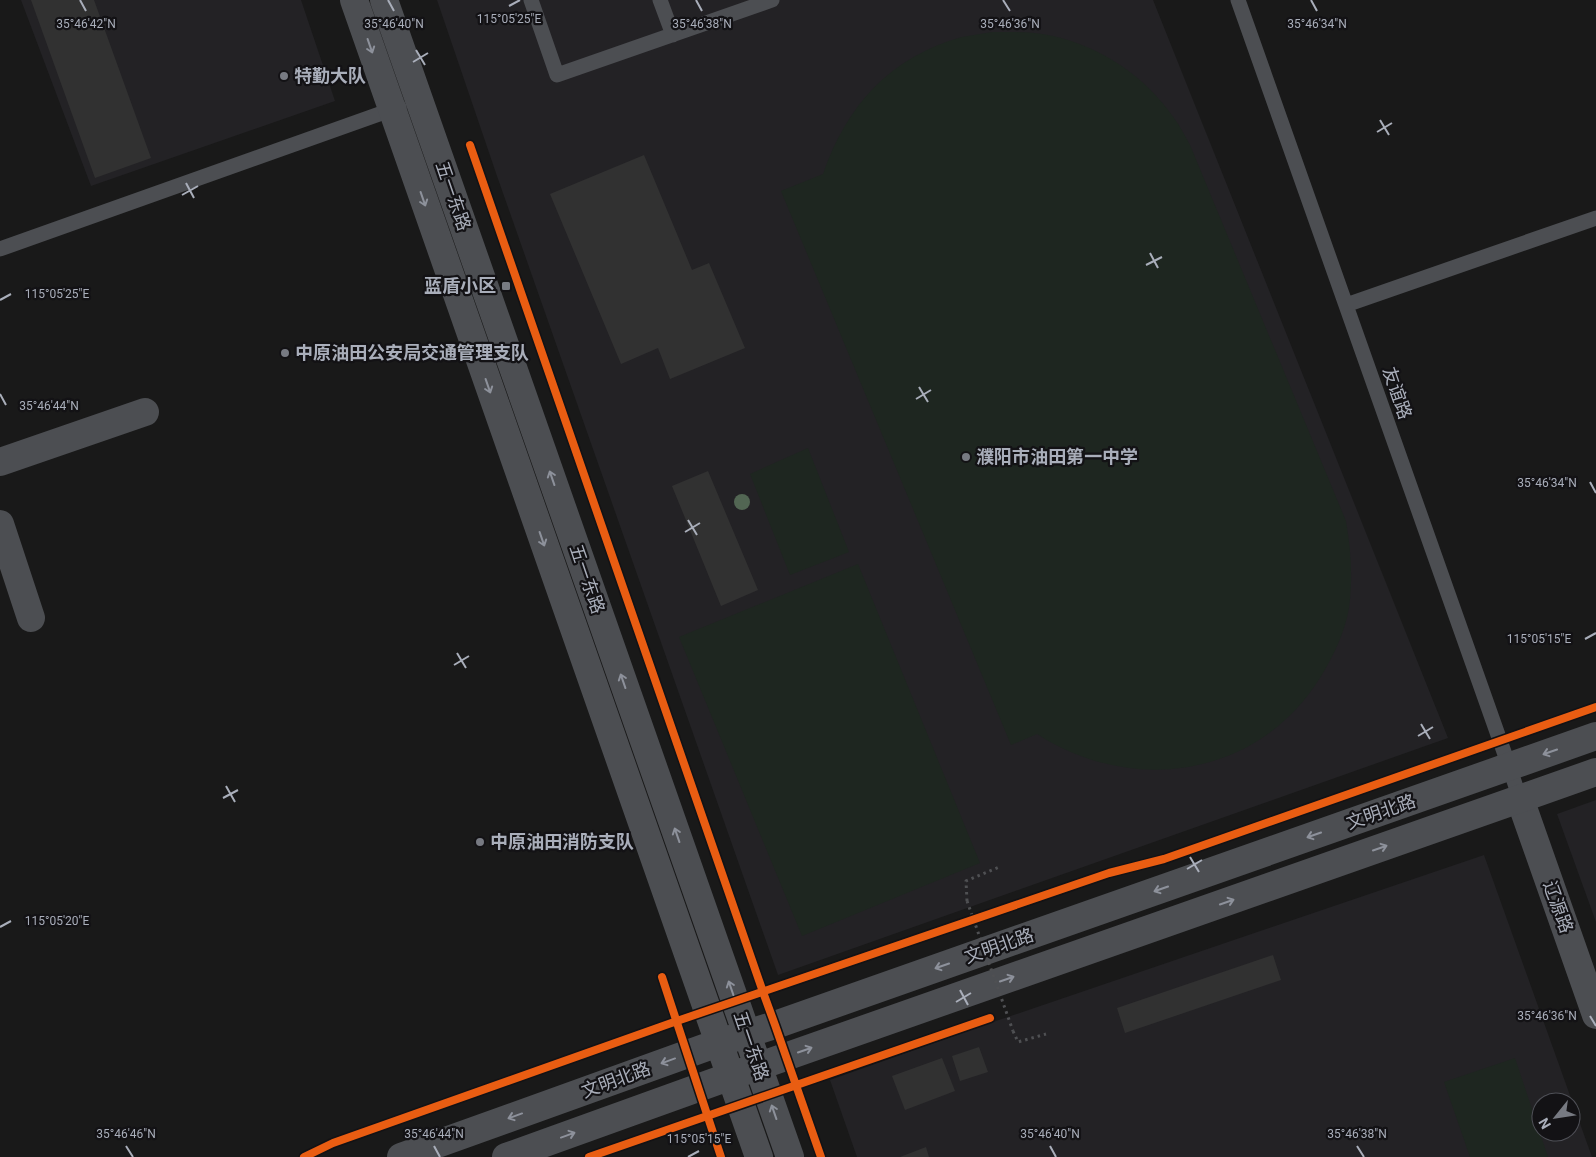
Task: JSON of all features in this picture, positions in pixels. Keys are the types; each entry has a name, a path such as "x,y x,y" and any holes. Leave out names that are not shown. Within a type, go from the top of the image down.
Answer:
{"street":[{"name":"五一东路","path":"354,0 759,1157"},
{"name":"五一东路","path":"384,0 790,1157"},
{"path":"0,462 145,412"},
{"path":"0,524 31,618"},
{"name":"文明北路","path":"401,1157 718,1043 1596,736"},
{"name":"文明北路","path":"506,1157 730,1076 1596,772"},
{"name":"辽源路","path":"1520,799 1596,1015"}],"lane":[{"path":"531,0 557,75 772,0"},
{"path":"660,0 673,35"},
{"name":"友谊路","path":"1238,0 1520,799"},
{"path":"0,249 420,100"},
{"path":"1346,305 1596,218"}],"path":[{"path":"999,867 966,881 967,901 1018,1042 1046,1034"},
{"path":"969,921 978,918"}],"shaded area":[{"path":"21,0 301,0 335,101 91,186"},
{"name":"濮阳市油田第一中学","path":"437,0 1153,0 1448,738 778,975"},
{"path":"992,32 1045,34 1089,48 1105,56 1136,77 1163,103 1174,118 1190,145 1346,521 1351,564 1349,608 1345,626 1334,653 1320,678 1294,711 1263,737 1229,756 1191,766 1152,770 1113,765 1074,753 1037,734 1011,745 781,191 823,174 845,126 875,87 893,71 913,57 936,46 962,37"},
{"path":"808,448 849,552 790,575 750,474"},
{"path":"858,564 980,863 802,936 679,637"},
{"path":"1596,800 1596,922 1557,814"},
{"path":"1484,855 1569,1092 1531,1092 1531,1142 1581,1142 1581,1126 1592,1157 857,1157 830,1080 993,1022"},
{"path":"1515,1058 1531,1106 1531,1142 1543,1142 1548,1157 1470,1157 1444,1082"}],"building":[{"path":"31,0 94,0 151,158 95,178"},
{"path":"644,155 692,270 709,263 745,348 670,379 658,348 621,364 550,194"},
{"path":"708,471 758,590 721,606 672,486"},
{"path":"1273,955 1281,980 1125,1033 1117,1008"},
{"path":"979,1047 988,1072 960,1081 952,1056"},
{"path":"942,1058 955,1091 905,1110 892,1076"},
{"path":"926,1147 929,1157 900,1157"}],"cycle path":[{"path":"470,145 821,1157"},
{"path":"304,1157 333,1143 677,1021 1109,873 1164,859 1596,707"},
{"path":"662,977 721,1157"},
{"path":"589,1157 990,1018"}],"place":[{"name":"特勤大队","path":"284,76"},
{"name":"蓝盾小区","path":"506,286"},
{"name":"中原油田公安局交通管理支队","path":"285,353"},
{"name":"濮阳市油田第一中学","path":"966,457"},
{"name":"中原油田消防支队","path":"480,842"}]}
